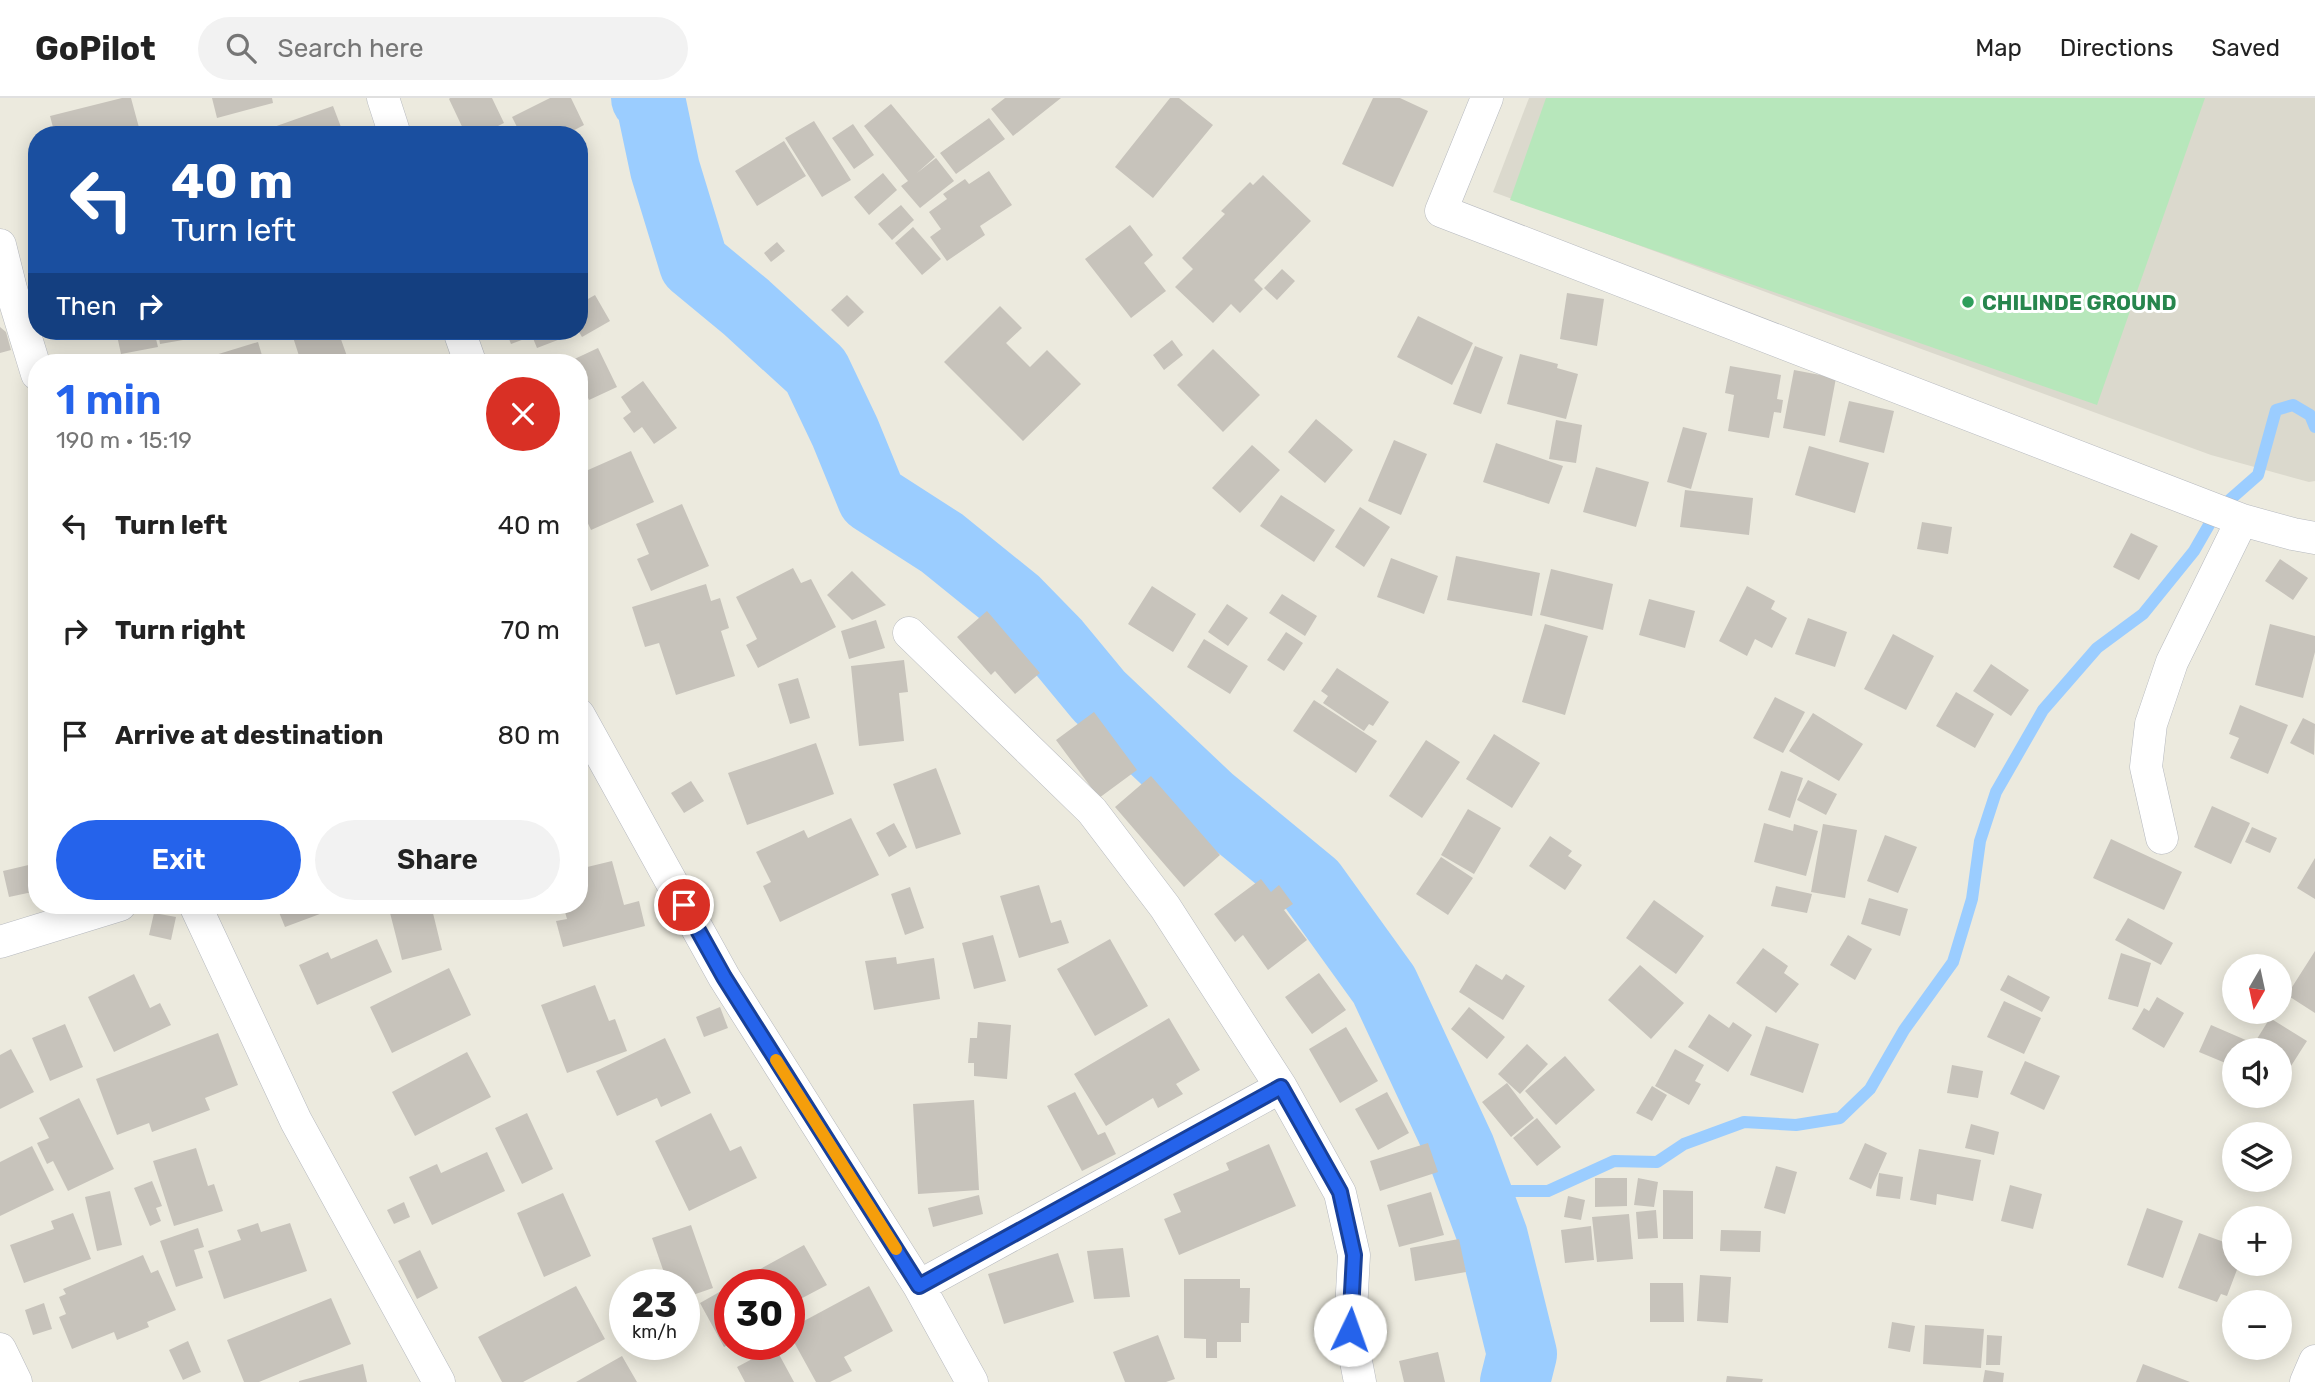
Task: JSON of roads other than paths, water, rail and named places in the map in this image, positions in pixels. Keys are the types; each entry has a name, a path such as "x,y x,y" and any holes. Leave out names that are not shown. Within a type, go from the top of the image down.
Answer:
{"street":[{"path":"383,98 392,126"},
{"path":"1487,98 1441,211 2242,520 2315,538"},
{"path":"0,245 5,290 29,354"},
{"path":"2162,838 2146,767 2151,724 2172,662 2242,520"},
{"path":"909,634 1092,811 1164,907 1281,1087 1340,1192 1354,1255 1350,1330 1360,1382"},
{"path":"588,731 724,977 919,1286 972,1382"},
{"path":"0,942 91,914"},
{"path":"199,914 296,1121 439,1382"},
{"path":"919,1286 1281,1087"},
{"path":"0,1349 16,1382"},
{"path":"2306,1382 2315,1361"}],"waterway":[{"path":"646,98 651,103 665,169 694,264 816,371 872,498 942,543 1015,602 1056,644 1099,696 1209,800 1312,885 1384,985 1460,1148 1493,1237 1522,1354 1515,1382"},
{"path":"1476,1191 1548,1191 1614,1161 1657,1162 1684,1144 1744,1122 1796,1125 1840,1118 1870,1089 1904,1030 1953,962 1972,899 1980,841 1996,792 2043,710 2097,648 2143,614 2194,551 2217,511 2258,475 2276,410 2293,405 2310,415 2315,427"}],"place":[{"name":"CHILINDE GROUND","path":"1968,302"}]}
